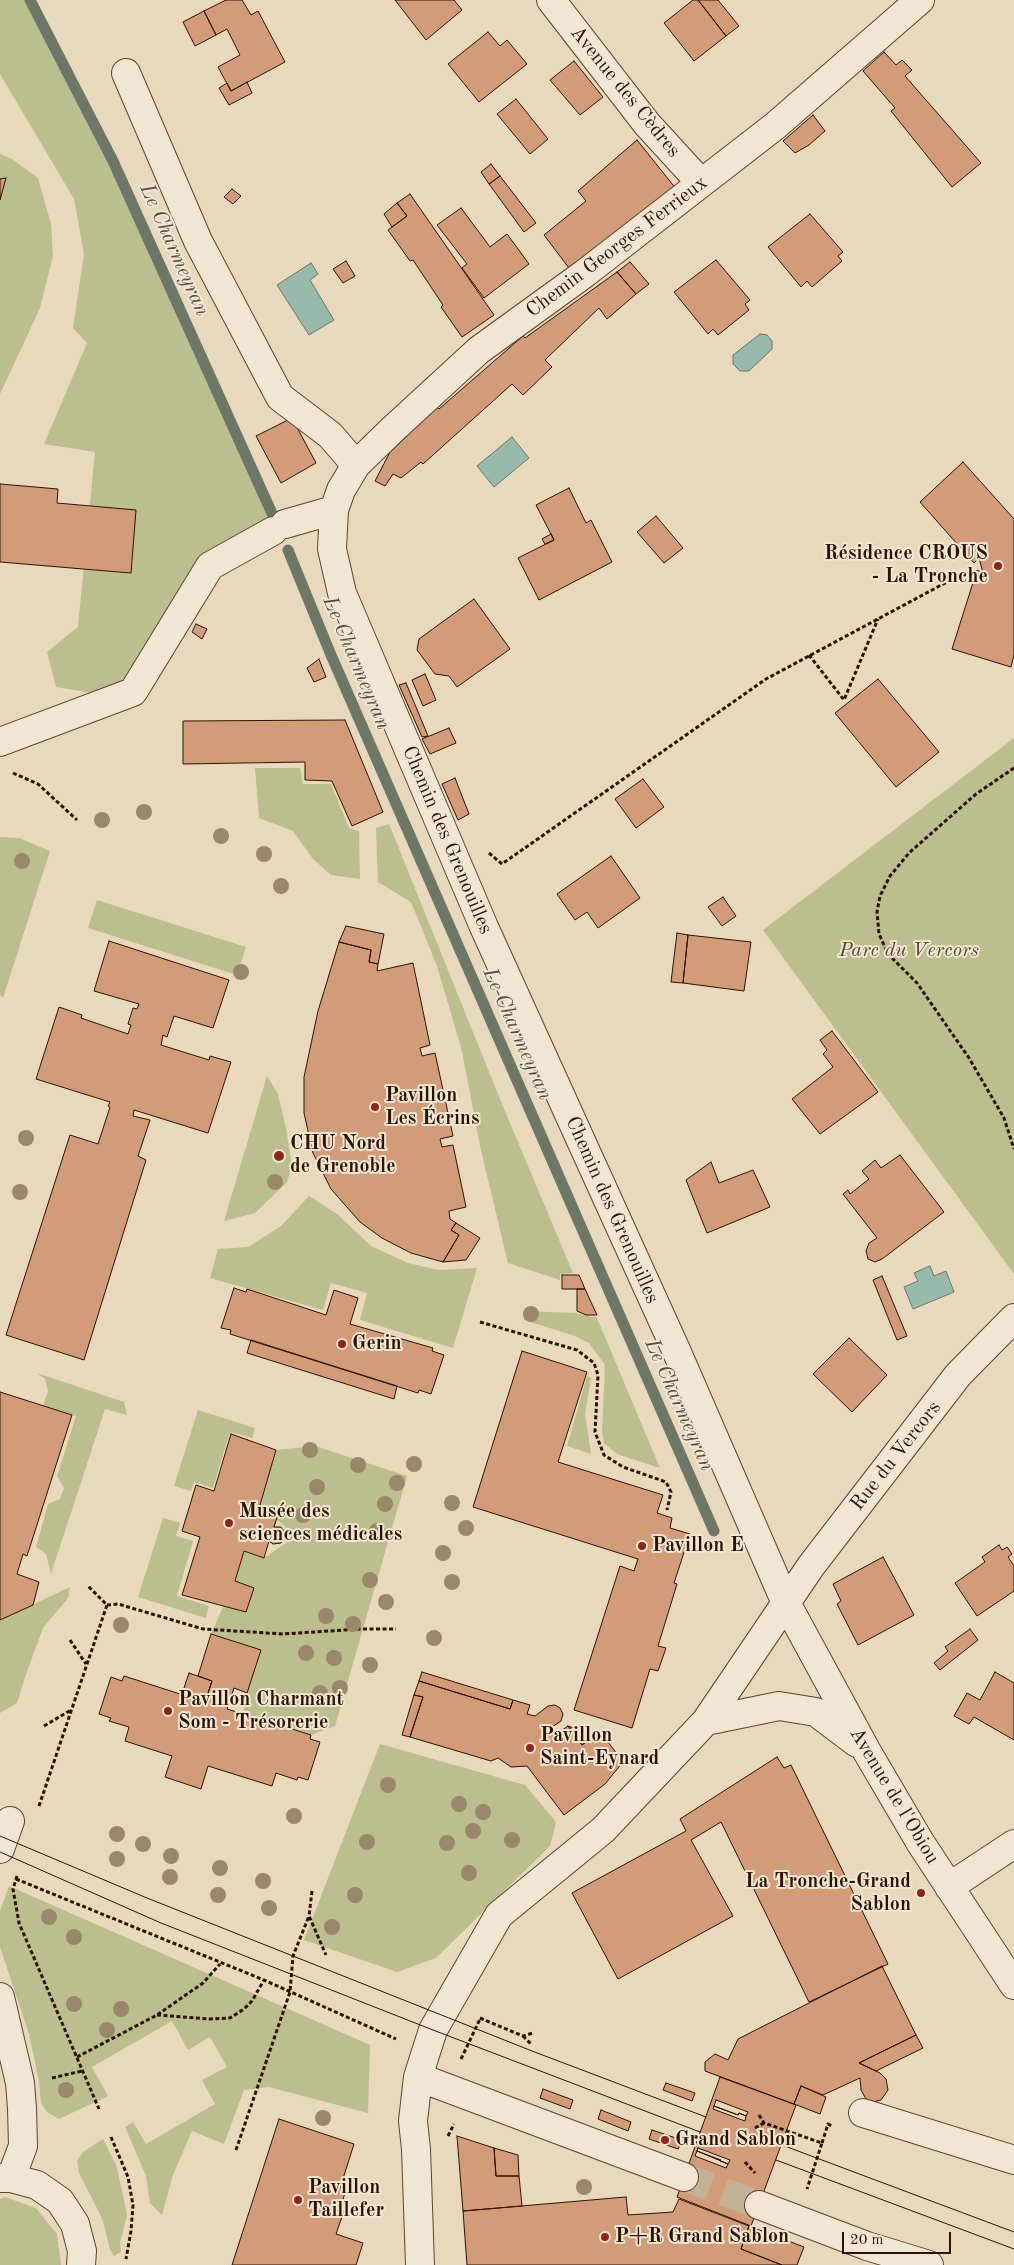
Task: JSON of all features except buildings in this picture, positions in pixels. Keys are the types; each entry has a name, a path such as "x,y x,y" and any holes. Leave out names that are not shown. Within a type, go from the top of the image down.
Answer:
{"street":[{"name":"Avenue des Cèdres","path":"551,0 647,124 701,183"},
{"name":"Chemin Georges Ferrieux","path":"334,510 341,490 356,465 478,350 584,274 775,126 920,0"},
{"path":"126,73 198,241 280,397 330,435 356,465"},
{"path":"0,742 133,692 210,566 279,528 334,510"},
{"name":"Chemin des Grenouilles","path":"334,510 332,549 342,593 484,927 676,1350 785,1601"},
{"name":"Rue du Vercors","path":"425,2053 447,2005 499,1915 603,1830 706,1721 785,1601 958,1375 1014,1318"},
{"name":"Avenue de l'Obiou","path":"785,1601 866,1750 949,1887 1014,1985"},
{"path":"706,1721 779,1706 816,1712 866,1750"},
{"path":"0,1849 10,1821"},
{"path":"949,1887 1014,1844"},
{"path":"0,1997 20,2083 22,2108 23,2146 5,2178 38,2185 60,2201 75,2224 82,2251 81,2265"},
{"path":"420,2265 416,2149 413,2121 425,2053 684,2177"},
{"path":"863,2113 1014,2160"},
{"path":"759,2205 867,2246 929,2265"}],"path":[{"path":"488,852 502,864 766,679 809,654 960,575"},
{"path":"809,654 844,700 878,618"},
{"path":"1014,768 976,794 909,853 890,876 880,896 877,912 879,934 888,954 917,983 969,1058 1004,1118 1014,1149"},
{"path":"11,772 38,784 76,820"},
{"path":"480,1322 577,1350 594,1363 598,1375 594,1432 604,1455 623,1466 666,1482 672,1492 667,1510"},
{"path":"88,1586 107,1605"},
{"path":"107,1605 118,1604 203,1629 283,1634 360,1629 396,1630"},
{"path":"37,1812 107,1605"},
{"path":"70,1640 87,1665"},
{"path":"44,1726 72,1709"},
{"path":"100,2108 76,2057 19,1923 13,1889 16,1879 220,1964 264,1980 425,2053"},
{"path":"236,2150 290,1992 293,1956 308,1916 312,1891"},
{"path":"308,1916 326,1955"},
{"path":"76,2057 157,2015 203,1983 220,1964"},
{"path":"157,2015 210,2019 230,2018 252,2001 264,1980"},
{"path":"447,2005 523,2036 531,2044"},
{"path":"523,2036 533,2033"},
{"path":"759,2114 764,2123 822,2143 806,2192"},
{"path":"755,2128 764,2123"},
{"path":"111,2137 128,2177 133,2205 126,2259"},
{"path":"744,2162 753,2173 762,2176"}],"green space":[{"path":"0,0 26,0 113,161 275,520 230,546 132,682 98,694 56,687 47,652 78,627 95,452 44,444 87,343 73,328 84,254 74,199 0,74"},
{"path":"0,154 12,159 38,178 51,224 53,256 40,308 0,394 0,200 5,178 0,179"},
{"name":"Parc du Vercors","path":"1014,738 1014,1274 763,930"},
{"path":"255,768 300,768 303,784 331,784 349,828 359,831 360,879 331,875 313,859 293,831 259,818"},
{"path":"389,824 502,1104 573,1273 560,1274 560,1280 508,1263 480,1146 462,1051 437,966 411,902 378,882 376,828"},
{"path":"0,837 19,838 50,851 3,998 0,995"},
{"path":"97,900 246,947 237,975 88,928"},
{"path":"267,1076 278,1094 292,1166 287,1182 255,1213 224,1221"},
{"path":"309,1196 337,1214 371,1246 408,1263 439,1270 477,1268 453,1348 360,1320 367,1293 331,1283 323,1310 210,1278 218,1249 248,1247 281,1226"},
{"path":"524,1311 575,1313 597,1318 660,1468 617,1454 604,1443 602,1432 605,1365 589,1343 575,1336 524,1320"},
{"path":"37,1373 124,1402 127,1415 105,1409 51,1574 46,1554 36,1547 48,1504 60,1499 64,1488 57,1476 76,1416 43,1406 48,1391 45,1379"},
{"path":"587,1376 591,1378 585,1414 591,1454 567,1446"},
{"path":"198,1410 255,1428 252,1438 230,1432 213,1488 194,1482 191,1491 174,1486"},
{"path":"315,1446 407,1476 335,1726 311,1735 243,1714 247,1693 211,1634 223,1607 231,1607 246,1612 254,1588 235,1581 244,1551 264,1558 286,1543 289,1530 260,1505 276,1450"},
{"path":"163,1518 180,1523 176,1536 193,1541 177,1596 209,1606 206,1618 138,1597"},
{"path":"70,1587 68,1598 43,1628 17,1703 0,1713 0,1620"},
{"path":"380,1744 525,1785 556,1822 550,1846 436,1958 397,1972 304,1940"},
{"path":"9,1886 370,2045 368,2113 269,2087 244,2090 224,2144 192,2131 173,2175 162,2215 150,2203 146,2176 125,2127 133,2122 146,2144 215,2104 202,2080 227,2067 210,2037 188,2050 172,2021 92,2067 108,2096 59,2119 47,2112 41,2103 39,2081 29,2034 0,1947 0,1911"},
{"path":"103,2139 117,2167 127,2215 120,2243 121,2252 114,2256 110,2250 102,2218 79,2173 77,2161 84,2151"},
{"path":"5,2197 36,2208 57,2234 61,2265 0,2265 0,2199"}],"shaded area":[{"path":"311,263 318,274 310,280 334,320 309,335 277,285"},
{"path":"760,334 767,335 772,341 772,349 749,371 740,371 733,364 733,355"},
{"path":"512,437 529,458 494,487 477,466"},
{"path":"930,1266 934,1276 946,1271 954,1292 913,1309 904,1287 918,1281 914,1273"}],"waterway":[{"name":"Le Charmeyran","path":"30,0 113,161 275,520"},
{"name":"Le Charmeyran","path":"288,550 331,655 714,1531"}],"tunnel":[{"path":"684,2177 759,2205"}],"tram line":[{"path":"0,1836 147,1898 532,2051 706,2117"},
{"path":"0,1852 161,1923 700,2132"},
{"path":"782,2145 1014,2232"},
{"path":"776,2160 1014,2249"}],"place":[{"name":"Résidence CROUS - La Tronche","path":"998,566"},
{"name":"Pavillon Les Écrins","path":"375,1107"},
{"name":"CHU Nord de Grenoble","path":"279,1156"},
{"name":"Gerin","path":"342,1344"},
{"name":"Musée des sciences médicales","path":"229,1523"},
{"name":"Pavillon E","path":"642,1546"},
{"name":"Pavillon Charmant Som - Trésorerie","path":"168,1711"},
{"name":"Pavillon Saint-Eynard","path":"530,1748"},
{"name":"La Tronche-Grand Sablon","path":"921,1893"},
{"name":"Grand Sablon","path":"665,2140"},
{"name":"Pavillon Taillefer","path":"298,2200"},
{"name":"P+R Grand Sablon","path":"605,2237"}]}
